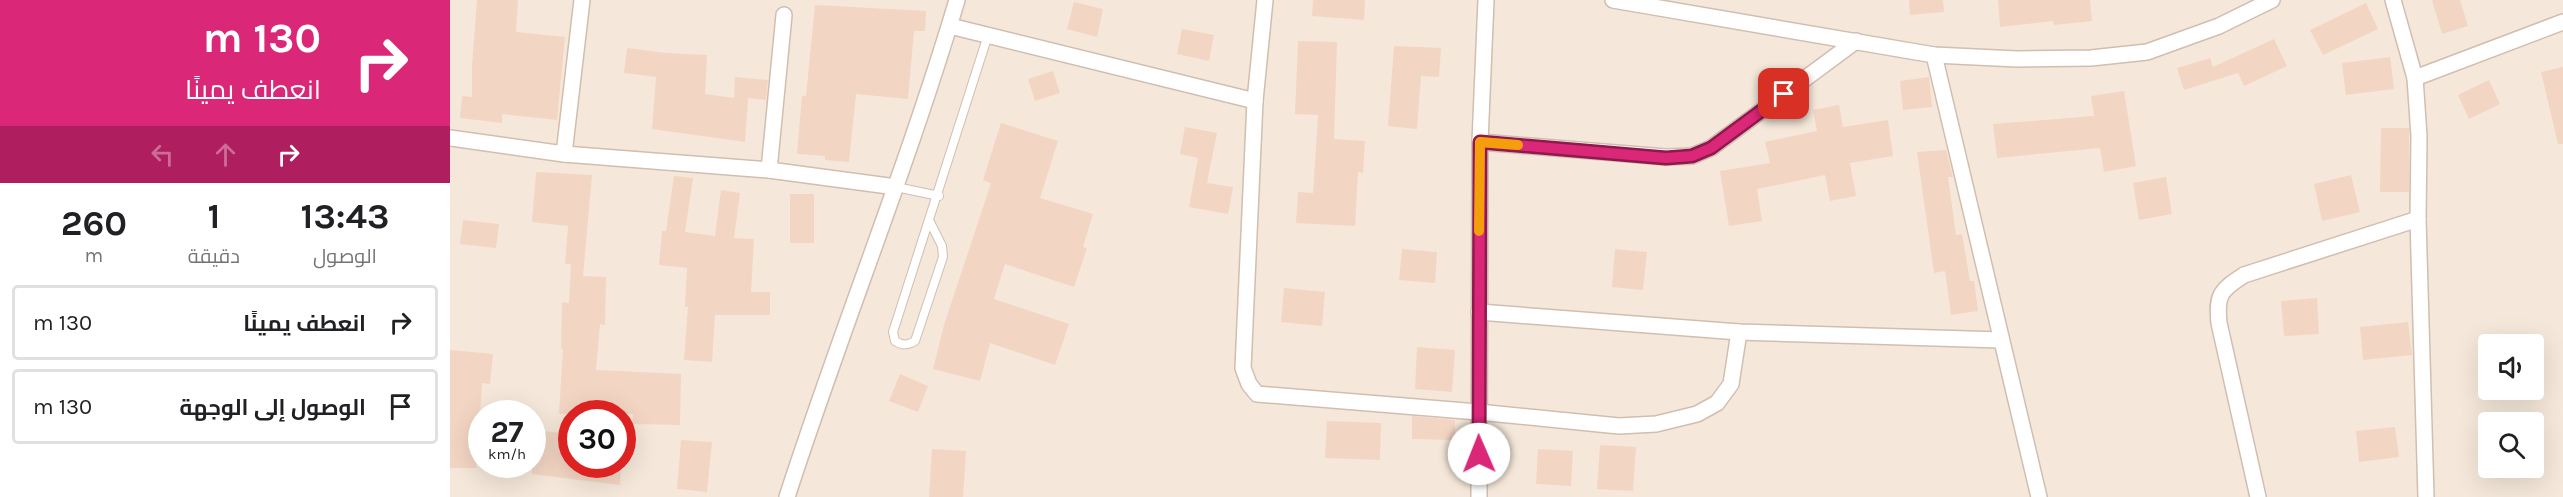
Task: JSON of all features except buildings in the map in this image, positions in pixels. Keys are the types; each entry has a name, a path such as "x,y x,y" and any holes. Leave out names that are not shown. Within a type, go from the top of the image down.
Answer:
{"street":[{"path":"564,154 582,0"},
{"path":"787,497 822,390 896,187 957,0"},
{"path":"1265,0 1255,101 1243,368 1249,384 1257,394 1619,426 1656,424 1697,414 1717,403 1731,384 1739,332"},
{"path":"1479,497 1480,142 1486,0"},
{"path":"1613,0 1934,56 2017,60 2091,58 2146,52 2219,27 2272,0"},
{"path":"2393,0 2415,78 2420,136 2418,219 2426,497"},
{"path":"769,170 784,15"},
{"path":"2415,78 2563,22"},
{"path":"950,26 1255,101"},
{"path":"1480,142 1666,158 1692,156 1711,148 1856,41"},
{"path":"1934,56 2039,497"},
{"path":"450,138 564,154 769,170 896,187"},
{"path":"2258,497 2219,323 2217,303 2227,286 2244,275 2418,219"},
{"path":"1479,312 1739,332 2001,340"}],"lane":[{"path":"930,222 942,246 942,265 915,340 909,345 901,345 895,341 893,332 930,222 939,196 988,35"},
{"path":"896,187 939,196"}],"shaded area":[{"path":"450,0 2563,0 2563,497 450,497"}],"slow traffic":[{"path":"1479,231 1480,142 1518,145"}],"route":[{"path":"1479,454 1480,142 1666,158 1692,156 1711,148 1784,94"}]}
